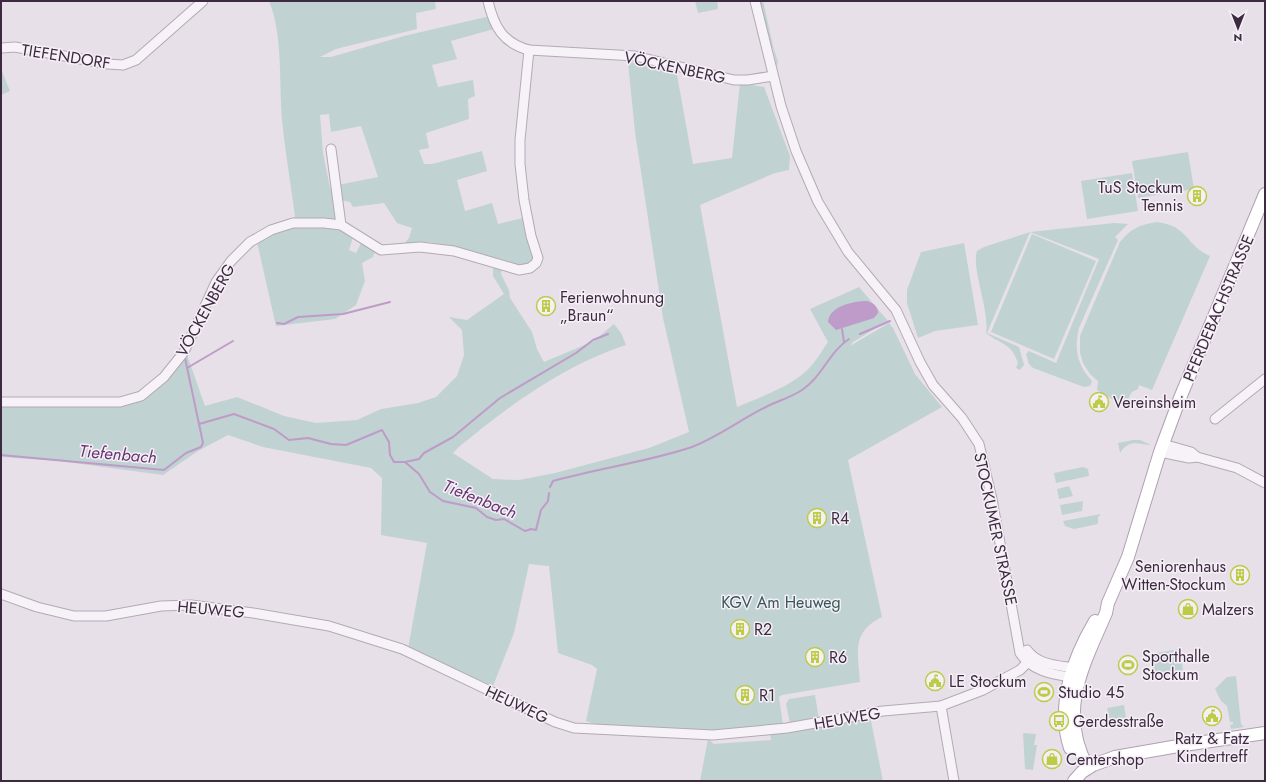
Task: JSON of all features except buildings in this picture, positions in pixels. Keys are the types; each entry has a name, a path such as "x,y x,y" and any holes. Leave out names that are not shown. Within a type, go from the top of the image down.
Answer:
{"main road":[{"name":"PFERDEBACHSTRASSE","path":"1081,774 1072,754 1065,727 1065,708 1075,673 1106,613 1108,603 1128,557 1162,448 1180,398 1265,194"},
{"path":"1081,774 1115,758 1184,745 1265,733"}],"street":[{"name":"TIEFENDORF","path":"1,48 15,47 108,64 129,64 136,60 203,1"},
{"name":"VÖCKENBERG","path":"488,1 491,14 498,29 506,39 517,46 529,50 635,56 734,80 754,80 773,76"},
{"name":"STOCKUMER STRASSE","path":"756,1 773,76 799,158 807,178 831,225 860,269 896,310 920,362 933,385 962,418 979,444 992,499 1020,653 1027,662"},
{"name":"VÖCKENBERG","path":"1,402 120,402 141,396 164,377 184,352 216,282 231,261 250,242 271,230 293,223 324,223 341,225 381,250 420,247 447,250 519,270 530,268 536,263 538,258 530,236 520,164 520,140 529,50"},
{"path":"332,149 341,225"},
{"path":"1215,419 1265,380"},
{"path":"1162,448 1191,452 1197,457 1236,468 1265,483"},
{"name":"HEUWEG","path":"1,594 37,608 74,616 106,616 162,606 191,605 253,613 329,626 402,649 555,722 574,728 678,734 733,734 787,728 882,711 941,706 983,690 1020,670 1027,662"},
{"name":"STOCKUMER STRASSE","path":"1018,637 1029,653 1043,662 1075,673"},
{"path":"1029,653 1027,662 1043,671 1075,673"},
{"path":"941,706 954,781"}],"green space":[{"path":"269,1 435,1 436,9 416,13 417,29 336,49 320,57 331,57 404,36 486,17 490,19 494,29 451,41 457,59 432,65 438,87 473,80 475,96 468,99 469,119 426,133 429,148 419,150 424,164 432,164 482,151 487,171 457,180 465,211 492,203 498,224 523,218 533,256 532,262 523,266 466,250 429,242 403,245 409,238 412,228 397,223 384,203 353,207 350,202 341,200 338,185 378,177 361,126 331,132 329,114 320,115 323,153 330,188 336,194 338,223 342,231 349,233 353,237 349,250 356,253 362,241 376,249 373,257 362,263 365,281 356,305 335,319 276,326 257,242 271,227 295,217 282,119 280,59 277,28"},
{"path":"695,1 717,1 718,9 698,13"},
{"path":"760,1 763,1 778,62 777,67 773,48 771,49"},
{"name":"KGV Am Heuweg","path":"628,62 676,69 693,164 732,158 740,83 764,87 790,156 789,170 775,173 700,205 737,407 787,385 805,372 828,342 810,309 859,287 888,321 853,342 850,346 889,323 893,328 915,374 942,407 848,460 882,617 865,629 861,637 858,653 860,682 782,695 779,697 783,725 708,731 597,725 586,721 597,669 592,665 558,653 549,566 529,564 514,633 493,686 408,649 427,543 381,535 382,478 371,468 263,447 228,435 198,451 163,475 59,461 1,457 1,398 119,400 123,406 145,398 186,352 205,406 237,397 284,416 316,423 357,420 381,409 418,403 436,397 457,376 464,355 462,330 449,317 467,320 504,294 493,276 493,265 502,268 501,274 509,290 510,298 532,332 537,349 544,362 594,341 614,324 621,333 626,345 606,352 568,370 532,392 497,416 453,453 493,479 519,480 555,473 649,448 689,432 663,318 635,132"},
{"path":"1,69 10,91 1,95"},
{"path":"1188,152 1194,189 1138,198 1132,161"},
{"path":"1132,173 1138,211 1087,219 1081,181"},
{"path":"1157,222 1167,224 1182,232 1196,247 1210,256 1152,390 1139,385 1138,389 1132,392 1125,404 1115,401 1097,390 1098,381 1090,374 1083,363 1080,353 1080,336 1120,242 1132,230 1146,224"},
{"path":"1114,223 1128,224 1115,237 1118,240 1079,328 1077,343 1078,356 1083,369 1092,381 1090,386 1084,387 1033,368 1029,364 1026,354 1029,351 1056,363 1099,259 1030,232"},
{"path":"1030,232 987,333 1019,347 1024,365 1020,370 1016,368 1018,363 1009,347 986,333 987,324 976,268 976,258 977,251 984,247"},
{"path":"1032,234 1096,261 1054,359 991,332"},
{"path":"964,243 978,325 935,331 918,338 907,303 907,290 921,252"},
{"path":"1140,440 1151,445 1135,443 1127,445 1120,453 1118,443"},
{"path":"1083,467 1088,469 1089,476 1056,483 1054,473"},
{"path":"1069,486 1073,496 1059,499 1057,489"},
{"path":"1083,501 1082,511 1062,515 1060,505"},
{"path":"1101,514 1098,517 1098,524 1074,529 1065,526 1063,521"},
{"path":"1180,649 1183,670 1153,674 1150,654"},
{"path":"1236,676 1241,724 1244,727 1231,729 1230,725 1233,724 1233,722 1230,722 1227,706 1221,701 1215,689 1227,677"},
{"path":"815,695 819,719 790,724 786,704 789,699"},
{"path":"1124,705 1126,718 1110,721 1107,708"},
{"path":"870,716 883,781 700,781 708,739 714,744 771,740 770,733"},
{"path":"1023,733 1036,734 1034,745 1037,745 1033,770 1025,769"}],"shaded area":[{"path":"867,301 877,308 878,313 874,318 836,330 828,322 829,317 837,308 849,303"}],"waterway":[{"path":"277,323 284,324 298,317 343,314 390,302"},
{"name":"Tiefenbach","path":"860,334 890,321"},
{"path":"842,329 844,342"},
{"path":"405,462 419,459 424,453 453,437 500,398 576,353 593,340 608,334"},
{"name":"Tiefenbach","path":"550,487 553,481 675,452 692,447 711,438 809,385 842,344 849,339"},
{"path":"187,368 233,341"},
{"path":"185,358 199,424"},
{"name":"Tiefenbach","path":"1,455 164,470 186,453 201,447 203,443 199,424 234,414 274,429 289,440 308,438 331,444 346,445 382,430 389,442 390,455 394,462 405,462 419,474 430,492 443,501 476,508 487,517 496,520 504,519 525,531 531,529 536,530 541,510 548,501 549,493"}],"place":[{"name":"TuS Stockum Tennis","path":"1197,196"},
{"name":"Ferienwohnung „Braun“","path":"546,306"},
{"name":"Vereinsheim","path":"1099,402"},
{"name":"R4","path":"817,518"},
{"name":"Seniorenhaus Witten-Stockum","path":"1240,575"},
{"name":"Malzers","path":"1188,609"},
{"name":"R2","path":"740,629"},
{"name":"R6","path":"815,657"},
{"name":"Sporthalle Stockum","path":"1128,665"},
{"name":"LE Stockum","path":"935,681"},
{"name":"Studio 45","path":"1044,692"},
{"name":"R1","path":"745,695"},
{"name":"Ratz & Fatz Kindertreff","path":"1212,716"},
{"name":"Gerdesstraße","path":"1059,721"},
{"name":"Centershop","path":"1052,759"}]}
